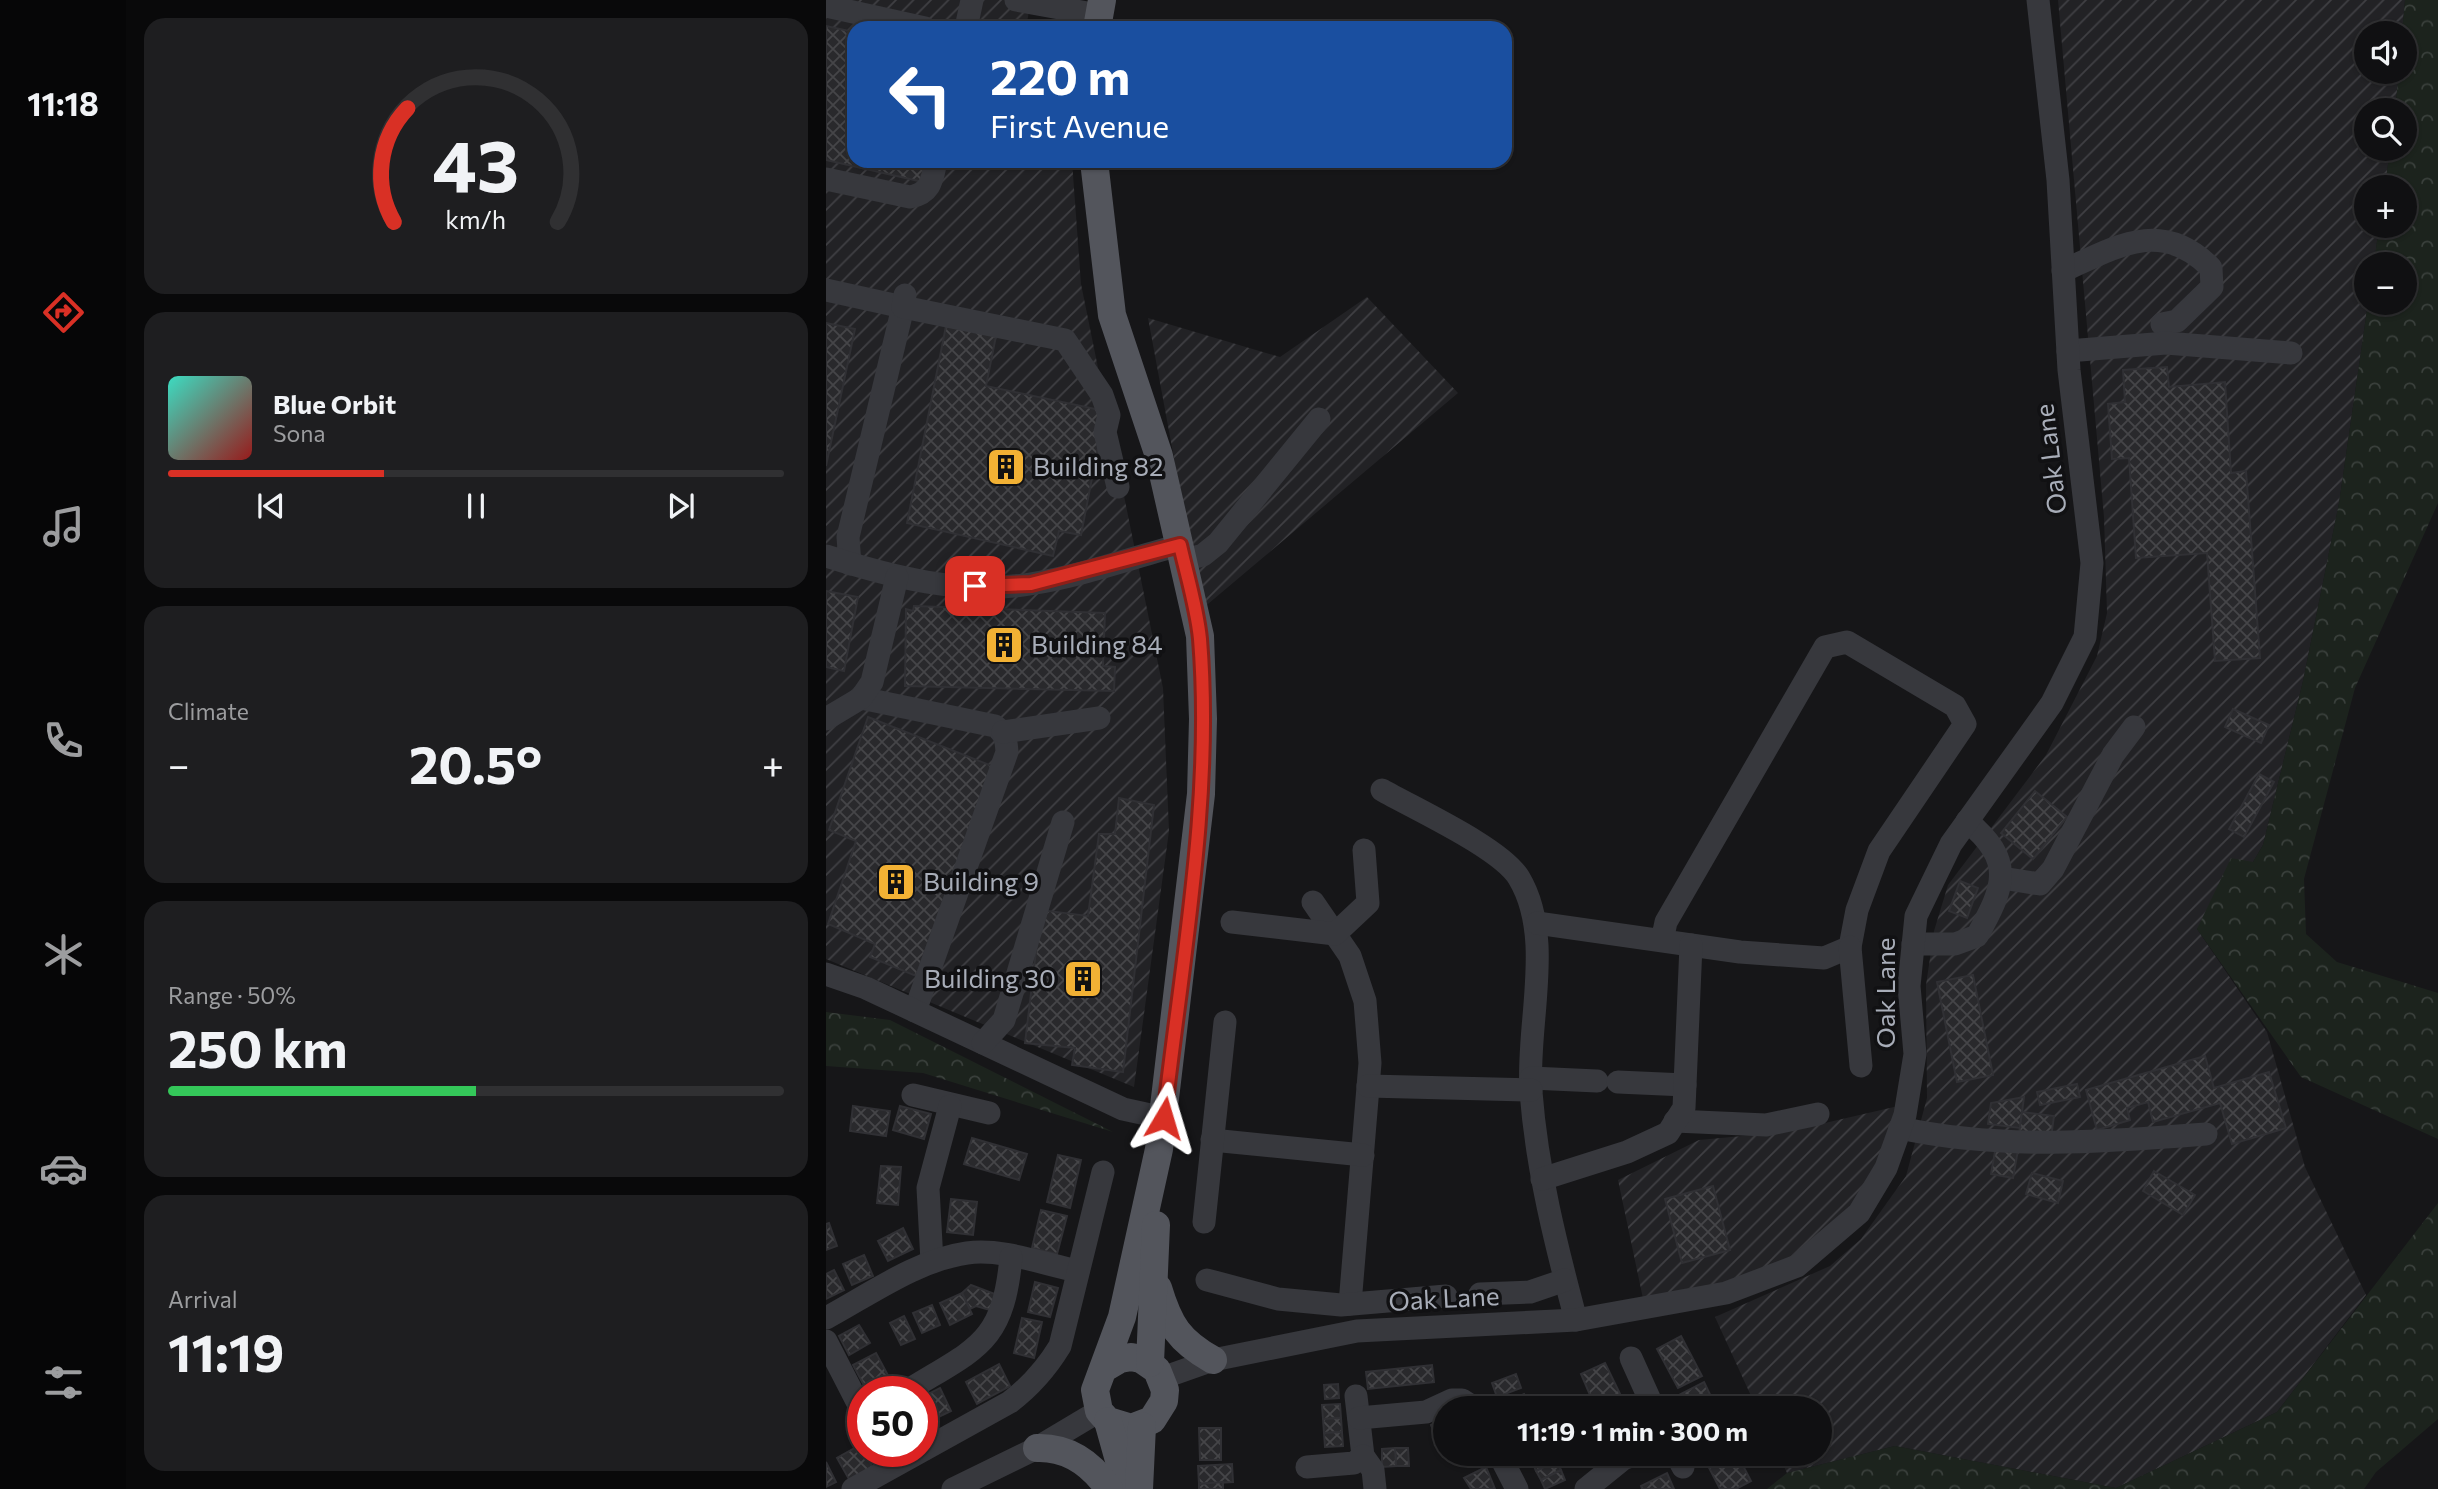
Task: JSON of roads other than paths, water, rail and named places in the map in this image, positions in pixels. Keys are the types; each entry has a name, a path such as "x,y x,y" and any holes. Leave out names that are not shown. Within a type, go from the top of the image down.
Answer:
{"main road":[{"path":"1095,168 1112,315 1159,456 1200,636 1203,719 1201,794 1164,1118 1122,1317 1095,1390 1127,1489"},
{"path":"1104,1416 1131,1428 1142,1426 1160,1412 1164,1401 1156,1371 1154,1276 1159,1149"},
{"path":"1154,1276 1167,1320 1194,1349 1213,1360"},
{"path":"1103,1369 1120,1359 1140,1359 1156,1371"},
{"path":"1139,1489 1142,1426"},
{"path":"1037,1448 1058,1447 1079,1458 1110,1489"}],"street":[{"path":"968,21 972,0"},
{"path":"1016,0 1099,14"},
{"name":"Oak Lane","path":"1156,1371 1357,1331 1576,1320 1726,1293 1797,1266 1859,1213 1886,1168 1900,1128 1915,1054 1909,986 1916,916 1951,844 2052,704 2085,637 2092,563 2068,351 2058,180 2038,0"},
{"path":"826,6 894,21"},
{"path":"826,179 910,197 922,195 930,188 934,168"},
{"path":"2063,271 2129,241 2162,239 2196,253 2211,268 2212,287 2177,321 2162,324"},
{"path":"826,290 904,301 1065,340 1102,395 1109,415 1105,432 1118,487"},
{"path":"850,564 848,537 904,301"},
{"path":"2068,351 2166,343 2291,353"},
{"path":"826,556 897,577 953,586 1031,584 1182,553 1203,555 1218,542 1319,419"},
{"path":"826,719 861,698 872,682 897,577"},
{"path":"1662,941 1666,922 1825,647 1847,642 1955,706 1965,724 1879,851 1857,910 1850,947 1861,1066"},
{"path":"861,698 995,726 1003,732 1007,752 915,1011"},
{"path":"1003,732 1099,718"},
{"path":"2002,878 2040,884 2053,869 2113,755 2134,727"},
{"path":"1382,790 1497,856 1519,877 1537,923 1531,1084 1545,1206 1576,1320"},
{"path":"1913,944 1955,944 1978,936 2002,878 1997,851 1967,821"},
{"path":"984,1043 1004,1020 1063,822"},
{"path":"1232,922 1335,934 1368,903 1364,850"},
{"path":"1313,902 1350,956 1365,1001 1370,1063 1350,1304"},
{"path":"1537,923 1691,945 1824,958 1850,947"},
{"path":"1542,1179 1627,1152 1668,1133 1684,1108 1691,945"},
{"path":"826,974 915,1011 1123,1109 1164,1118"},
{"path":"1204,1223 1225,1022"},
{"path":"1368,1086 1608,1082 1685,1085"},
{"path":"914,1095 950,1106 989,1113"},
{"path":"932,1262 928,1188 950,1106"},
{"path":"1675,1121 1766,1125 1818,1114"},
{"path":"1900,1128 1940,1137 2022,1143 2082,1143 2206,1134"},
{"path":"1212,1140 1363,1155"},
{"path":"938,1436 1010,1402 1030,1386 1060,1346 1103,1172"},
{"path":"826,1318 932,1262 967,1253 1011,1257 1078,1271"},
{"path":"931,1376 976,1348 992,1330 1007,1297 1011,1257"},
{"path":"1207,1280 1278,1299 1350,1304 1446,1296"},
{"path":"1480,1294 1530,1292 1565,1280"},
{"path":"826,1341 847,1382"},
{"path":"1631,1358 1648,1396"},
{"path":"1375,1489 1373,1470 1363,1456 1358,1407 1426,1412 1433,1409"},
{"path":"953,1489 1104,1416"},
{"path":"1307,1467 1354,1463 1363,1456"},
{"path":"1505,1466 1517,1489"},
{"path":"1586,1489 1614,1466"},
{"path":"853,1489 879,1467"}],"place":[{"name":"Building 82","path":"1006,467"},
{"name":"Building 84","path":"1004,645"},
{"name":"Building 9","path":"896,882"},
{"name":"Building 30","path":"1083,979"}]}
